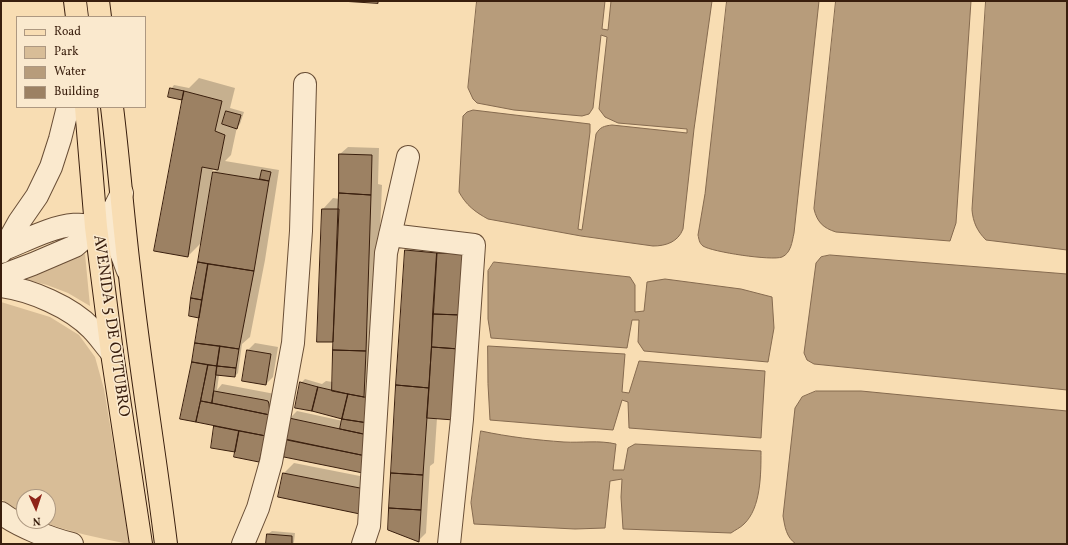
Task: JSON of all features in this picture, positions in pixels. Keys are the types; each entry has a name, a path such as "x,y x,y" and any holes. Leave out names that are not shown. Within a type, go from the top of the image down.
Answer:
{"main road":[{"path":"75,1 77,16"},
{"path":"98,1 100,16"},
{"name":"AVENIDA 5 DE OUTUBRO","path":"86,108 96,227 112,353 140,536"},
{"name":"AVENIDA 5 DE OUTUBRO","path":"112,108 142,376 165,534"}],"street":[{"path":"243,544 258,508 271,462 293,343 301,231 305,84"},
{"path":"3,250 37,196 51,167 68,108"},
{"path":"363,544 369,526 386,253 408,157"},
{"path":"1,276 75,246 106,219 114,209 122,193"},
{"path":"3,250 62,226 82,224 96,227 109,236 119,248 130,274"},
{"path":"390,235 474,245 462,419 449,544"},
{"path":"1,286 11,287 42,297 66,308 91,328 112,353"},
{"path":"1,513 9,519 58,541 72,544"}],"green space":[{"path":"85,254 90,306 68,293 47,285 24,279"},
{"path":"1,302 50,317 79,335 95,357 104,389 129,544 73,532 56,526 56,489 16,489 16,509 1,499"}],"water":[{"path":"477,1 605,1 602,29 608,30 611,1 712,1 694,129 683,229 675,240 667,244 653,246 581,236 488,219 475,211 465,201 459,192 463,116 467,112 473,110 590,124 578,229 582,230 596,134 601,128 612,125 687,133 687,129 618,123 605,117 599,109 607,37 601,35 593,108 589,114 582,116 514,110 477,103 473,99 468,88"},
{"path":"727,1 819,1 794,233 789,250 782,257 755,257 718,251 703,246 698,235 705,194"},
{"path":"836,1 971,1 956,223 950,241 836,232 821,224 817,218 814,209"},
{"path":"986,1 1067,1 1067,250 986,240 974,222 972,210"},
{"path":"830,255 1067,274 1067,390 814,364 807,360 804,353 816,263 821,257"},
{"path":"494,262 630,277 635,285 635,312 644,311 647,282 665,279 741,289 772,297 774,328 768,362 644,351 638,342 639,320 632,320 627,348 491,338 488,319 488,271"},
{"path":"488,346 625,354 622,392 629,393 639,361 765,371 761,438 629,428 628,402 622,400 613,430 490,420"},
{"path":"816,391 861,391 1067,411 1067,544 796,544 788,535 783,516 795,408 802,397"},
{"path":"481,431 512,437 543,440 603,442 616,444 613,470 624,470 628,448 635,444 761,451 761,470 757,500 750,517 731,533 623,529 621,497 622,479 610,481 605,528 575,529 474,524 471,503"}],"building":[{"path":"341,1 378,1 378,3"},
{"path":"170,88 184,91 182,100 168,97"},
{"path":"184,91 222,101 215,131 225,135 218,170 202,167 188,257 154,251"},
{"path":"226,111 241,115 237,129 222,124"},
{"path":"339,154 372,155 371,195 339,193"},
{"path":"262,170 271,172 269,181 260,179"},
{"path":"213,172 269,181 254,271 198,262"},
{"path":"339,193 371,195 366,351 333,350"},
{"path":"322,209 339,209 333,342 317,342"},
{"path":"405,250 437,253 429,388 396,385"},
{"path":"437,253 465,254 461,315 433,314"},
{"path":"198,262 208,264 202,300 191,298"},
{"path":"208,264 254,271 239,349 195,343"},
{"path":"191,298 202,300 199,318 189,316"},
{"path":"433,314 461,315 459,349 432,347"},
{"path":"195,343 220,346 217,366 192,362"},
{"path":"220,346 239,349 236,368 217,366"},
{"path":"432,347 459,349 454,420 427,418"},
{"path":"247,350 271,354 266,385 242,381"},
{"path":"333,350 366,351 364,397 332,391"},
{"path":"192,362 208,365 196,422 180,419"},
{"path":"208,365 217,366 212,403 201,401"},
{"path":"217,366 236,368 235,377 216,375"},
{"path":"300,382 318,387 312,411 295,408"},
{"path":"396,385 429,388 423,475 391,473"},
{"path":"318,387 348,394 342,419 312,411"},
{"path":"214,391 268,401 270,415 212,403"},
{"path":"348,394 369,398 368,423 342,419"},
{"path":"201,401 270,415 266,436 196,422"},
{"path":"289,418 368,435 366,456 285,439"},
{"path":"342,419 368,423 368,435 340,429"},
{"path":"214,426 239,431 235,452 211,448"},
{"path":"239,431 266,436 259,462 234,457"},
{"path":"287,440 366,456 363,473 284,457"},
{"path":"283,473 365,489 360,514 278,497"},
{"path":"391,473 423,475 421,510 389,508"},
{"path":"389,508 421,510 419,542 388,530"},
{"path":"267,534 292,536 292,544 266,544"}]}
